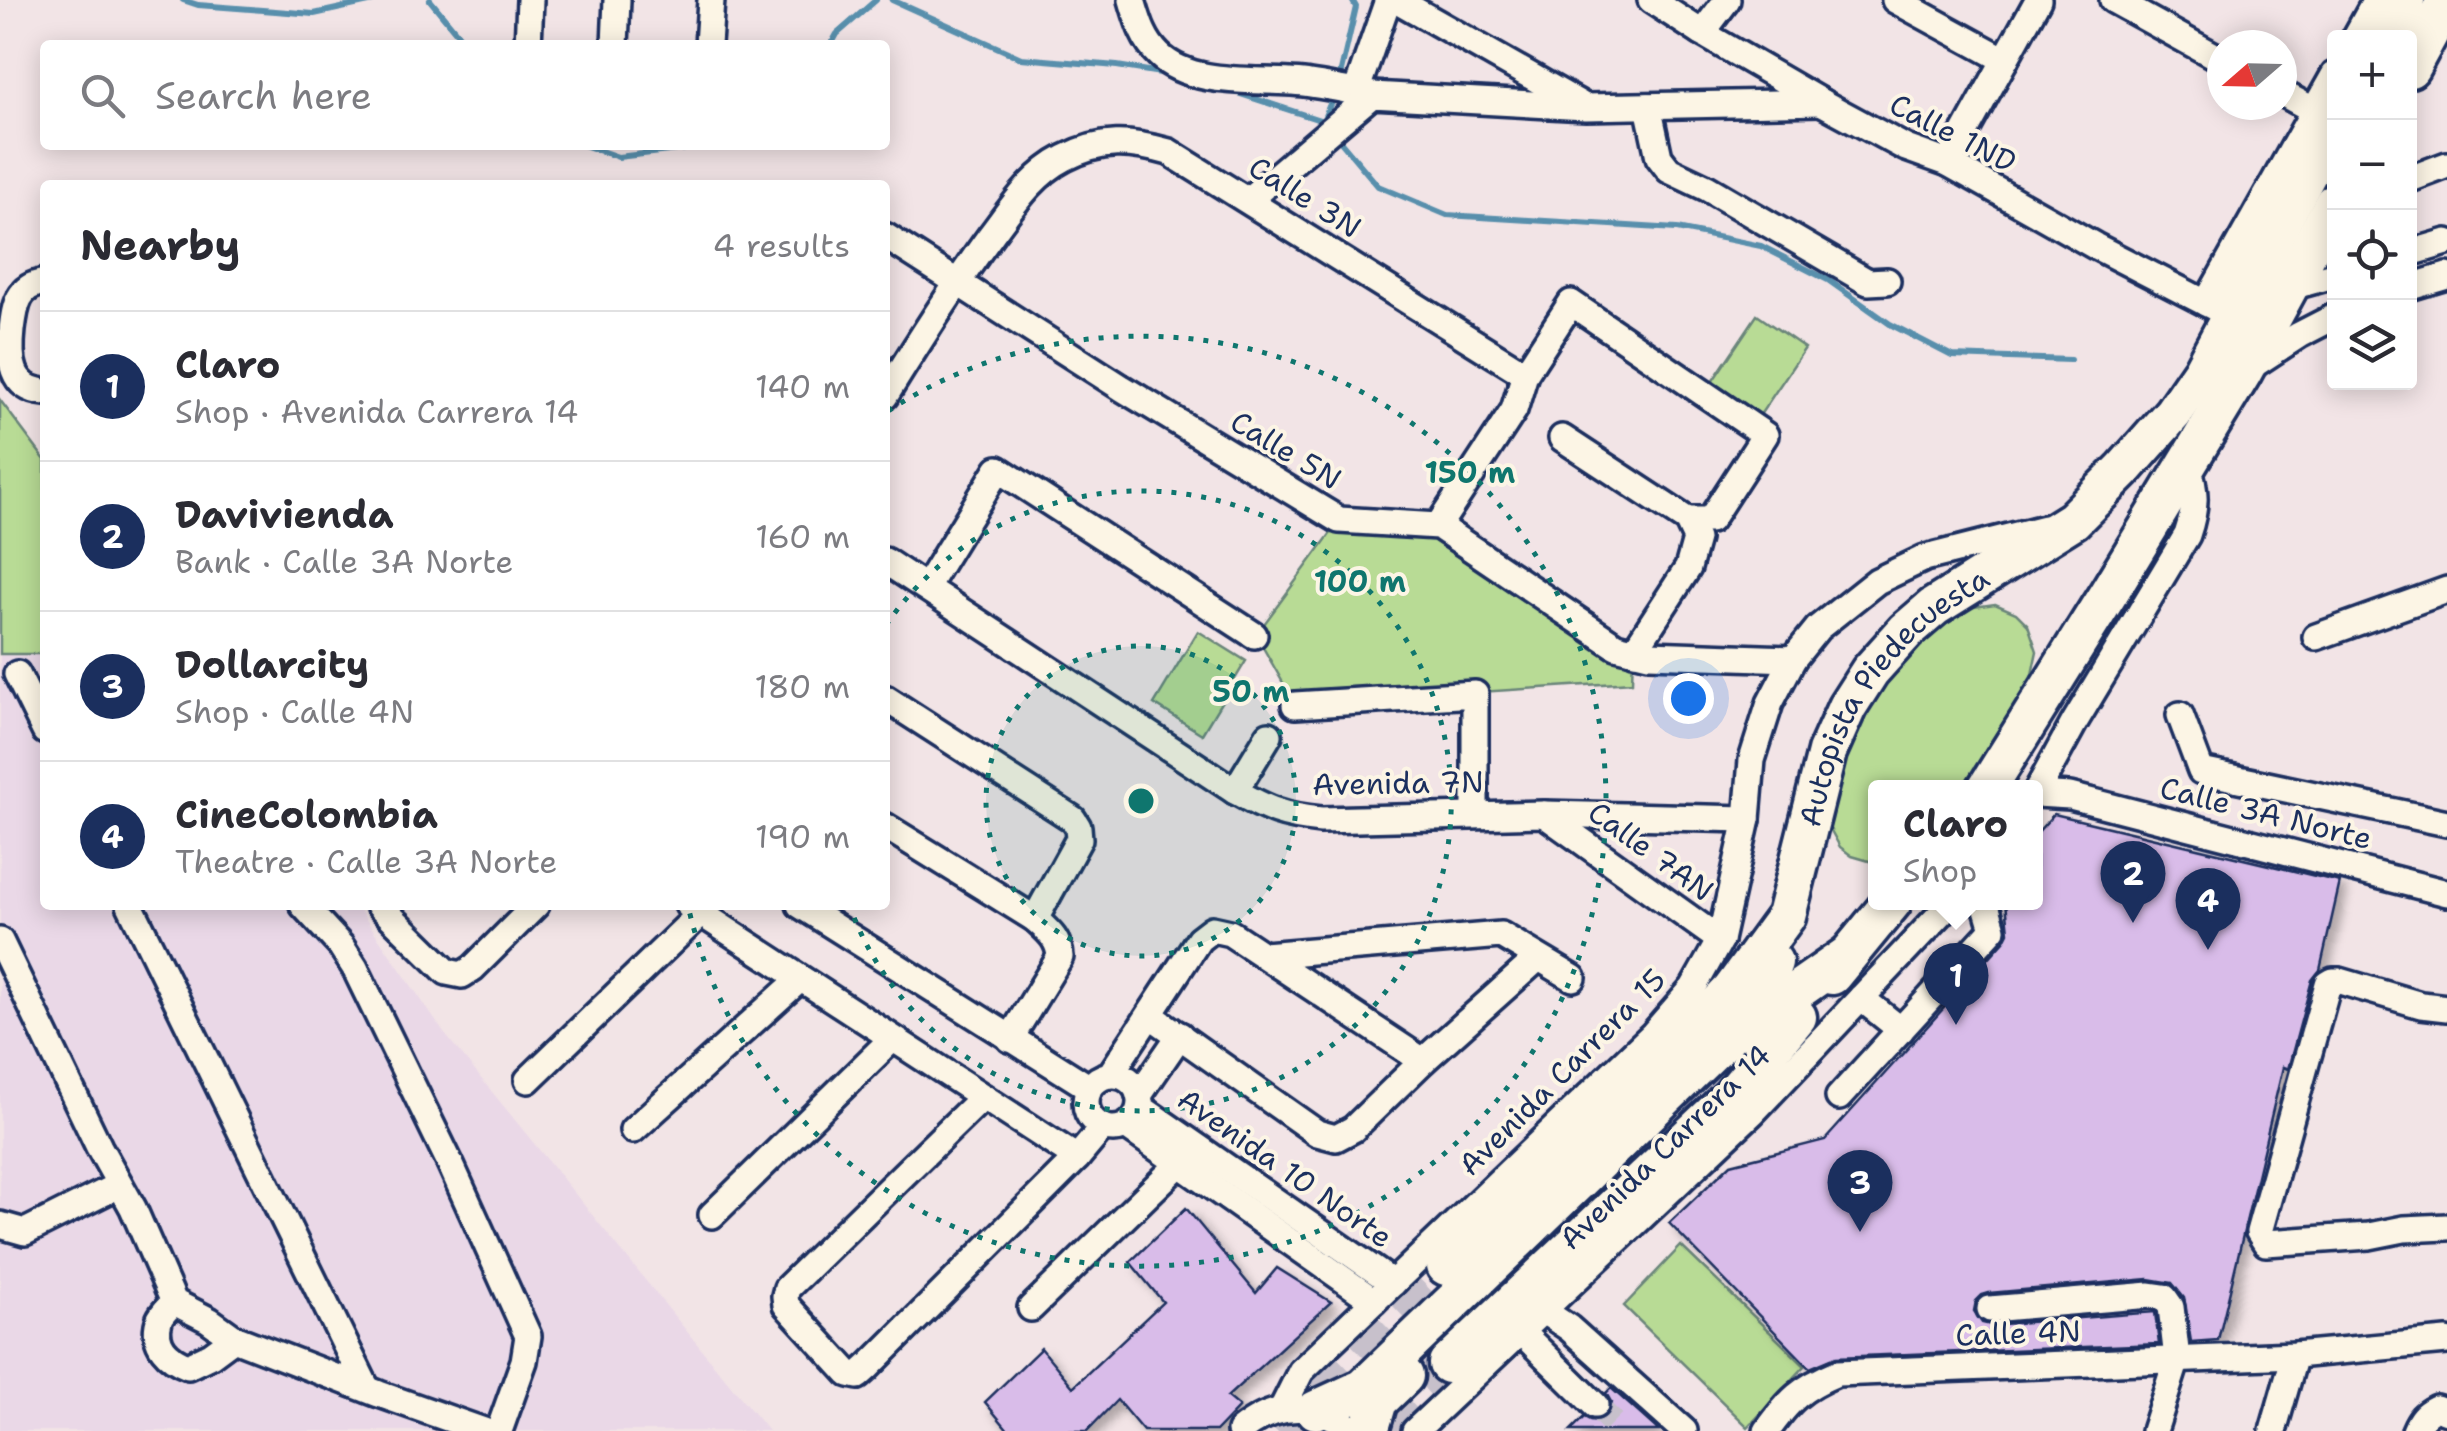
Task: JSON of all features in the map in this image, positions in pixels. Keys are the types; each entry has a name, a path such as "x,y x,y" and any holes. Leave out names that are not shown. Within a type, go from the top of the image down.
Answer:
{"highway":[{"path":"2389,30 2406,0"},
{"path":"2417,55 2447,0"},
{"name":"Autopista Piedecuesta","path":"1446,1266 1675,1050 1732,990 1786,916 1827,752 1847,707 1870,671 1906,630 1934,607 2073,520 2124,470 2173,413 2202,370 2218,310 2325,117"},
{"path":"1993,780 2242,373 2331,210"},
{"path":"1448,1364 1732,1096 1885,910"},
{"path":"1299,1409 1364,1388 1726,1038 1766,986 1786,916"},
{"path":"1369,1431 1378,1401 1704,1086 1782,1001 1848,955"}],"street":[{"path":"528,40 530,0"},
{"path":"615,40 618,0"},
{"path":"708,40 711,0"},
{"path":"1132,0 1143,34 1160,56 1175,66 1208,77 1308,83 1358,93 1586,107 1821,102"},
{"path":"1248,200 1340,121 1358,93 1388,0"},
{"path":"1398,0 1586,107"},
{"name":"Calle 1ND","path":"1651,0 1821,102 1906,148 1948,163 2218,310"},
{"path":"1702,33 1728,0"},
{"path":"1895,0 2005,60"},
{"path":"1948,163 2038,0"},
{"path":"2113,0 2207,52"},
{"path":"2359,30 2376,0"},
{"path":"2297,101 2325,117"},
{"path":"1648,106 1660,157 1669,170 1868,282 1886,281"},
{"name":"Calle 3N","path":"957,282 1037,176 1064,158 1097,145 1138,143 1169,152 1526,374"},
{"path":"2417,176 2447,165"},
{"name":"Calle 5N","path":"890,239 1122,388 1339,520 1438,526"},
{"path":"2417,251 2447,242"},
{"path":"2287,288 2327,276"},
{"path":"2417,286 2447,276"},
{"path":"40,281 24,290 15,304 9,358 20,380 31,390 40,391"},
{"path":"890,388 957,282"},
{"path":"1687,520 1710,520 1765,435 1571,303 1526,374 1514,410 1438,526 1616,646 1634,652 1794,659"},
{"path":"2242,373 2327,321"},
{"path":"1562,438 1687,520 1696,538 1688,568 1634,652"},
{"path":"2043,781 2187,536 2194,513 2195,486 2188,461"},
{"path":"926,588 998,469 1254,635"},
{"name":"Avenida Carrera 15","path":"1299,1409 1300,1372 1653,1034 1693,988 1720,940 1747,818 1752,760 1770,703 1794,659 1818,628 1863,590 1910,564 2073,520"},
{"name":"Avenida 7N","path":"890,564 1266,809 1321,820 1544,814 1747,818"},
{"path":"2316,637 2446,594"},
{"path":"9,674 40,680"},
{"path":"9,674 40,723"},
{"path":"1296,705 1475,694 1475,815"},
{"path":"890,701 1074,819 1079,839 1035,919"},
{"path":"2180,715 2201,771 2447,823"},
{"path":"1235,791 1268,735"},
{"name":"Calle 3A Norte","path":"2012,748 2035,780"},
{"name":"Calle 3A Norte","path":"2043,788 2444,891"},
{"name":"Calle 7AN","path":"1544,814 1720,940"},
{"path":"890,829 1035,919 1055,937 1060,957 1010,1039"},
{"path":"132,910 367,1389"},
{"path":"308,910 341,946 354,968 450,1163 528,1336 524,1361 498,1431"},
{"path":"384,910 448,972 462,974 474,968 530,910"},
{"path":"528,1080 694,910 1077,1158"},
{"path":"808,910 1010,1039 1100,1081 1123,1076 1133,1084 1127,1114"},
{"name":"Avenida Carrera 14","path":"1415,1431 1752,1112 1944,910"},
{"path":"1839,1097 1993,929 1987,910"},
{"path":"1127,1114 1094,1121 1087,1111 1086,1099 1199,940 1212,930 1230,933 1423,1061"},
{"path":"1264,955 1501,934 1573,978"},
{"path":"0,941 133,1208 174,1302 234,1338 484,1431"},
{"path":"1150,1014 1317,1133 1336,1138 1353,1129 1538,958"},
{"path":"633,1130 800,979"},
{"path":"2447,1008 2422,1005 2340,981 2328,984 2259,1232 2266,1243 2447,1227"},
{"path":"1861,998 1900,1030"},
{"path":"983,1098 787,1288 786,1304 850,1374 858,1376 868,1367 1077,1158 1127,1114 1180,1034"},
{"path":"712,1215 892,1038"},
{"name":"Avenida 10 Norte","path":"1127,1114 1394,1282"},
{"name":"Avenida 10 Norte","path":"1127,1114 1179,1164 1374,1301"},
{"path":"1032,1308 1179,1164"},
{"path":"0,1226 25,1232 119,1185"},
{"path":"1990,1310 2150,1295 2164,1298 2171,1307 2178,1360 2154,1431"},
{"path":"1552,1301 1569,1328 1684,1431"},
{"path":"174,1302 159,1319 158,1337 174,1361 188,1366 211,1356 234,1338"},
{"path":"1520,1331 1594,1406"},
{"name":"Calle 4N","path":"1766,1431 1788,1402 1814,1382 1837,1373 2295,1354 2447,1341"},
{"path":"2273,1431 2295,1354"},
{"path":"2416,1431 2420,1419 2428,1412 2436,1408 2447,1412"},
{"path":"1240,1431 1260,1416 1299,1409 1335,1417 1354,1431"}],"shaded area":[{"path":"0,400 40,453 40,910 359,910 444,1033 768,1431 0,1431"}],"green space":[{"path":"1757,315 1805,348 1758,418 1710,385"},
{"path":"0,400 40,453 40,654 0,654"},
{"path":"1339,522 1438,528 1633,653 1632,682 1295,704 1256,635"},
{"path":"1995,604 2016,613 2028,625 2037,651 2031,679 1966,780 1868,780 1868,861 1852,856 1840,847 1829,827 1828,798 1858,721 1915,640 1960,609"},
{"path":"1198,631 1246,661 1202,734 1154,704"},
{"path":"1681,1246 1805,1366 1748,1427 1624,1306"}],"building":[{"path":"2054,814 2340,882 2320,970 2312,980 2288,1069 2283,1067 2218,1340 2191,1342 2184,1298 2172,1283 2149,1279 1989,1293 1976,1301 1974,1311 1982,1323 1991,1325 2155,1312 2159,1344 1836,1357 1810,1368 1669,1223 1731,1164 1825,1140 2005,940 2009,932 2007,910 2043,910 2043,826"},
{"path":"1186,1208 1256,1293 1277,1268 1331,1302 1227,1397 1239,1407 1216,1431 1143,1431 1117,1400 1087,1431 1009,1431 985,1402 1041,1348 1073,1387 1163,1302 1130,1262"},
{"path":"1611,1388 1659,1431 1570,1431 1584,1417 1598,1421 1607,1416 1611,1402 1606,1393"}],"waterway":[{"path":"183,0 198,5 314,14 378,0"},
{"path":"430,0 463,40"},
{"path":"834,40 876,0"},
{"path":"892,0 1021,58 1167,74"},
{"path":"1339,80 1356,7 1352,0"},
{"path":"1228,90 1323,121 1327,127"},
{"path":"1323,121 1335,92"},
{"path":"1336,136 1378,186 1447,215 1677,229 1761,246 1828,280 1890,324 1952,356 2070,360"},
{"path":"598,150 618,157 677,150"}],"tunnel":[{"path":"1276,1431 1446,1266"},
{"path":"1379,1423 1448,1364"},
{"path":"1595,1405 1621,1431"}],"place":[{"name":"Davivienda","path":"2133,923"},
{"name":"CineColombia","path":"2208,950"},
{"name":"Claro","path":"1956,1025"},
{"name":"Dollarcity","path":"1860,1232"}]}
